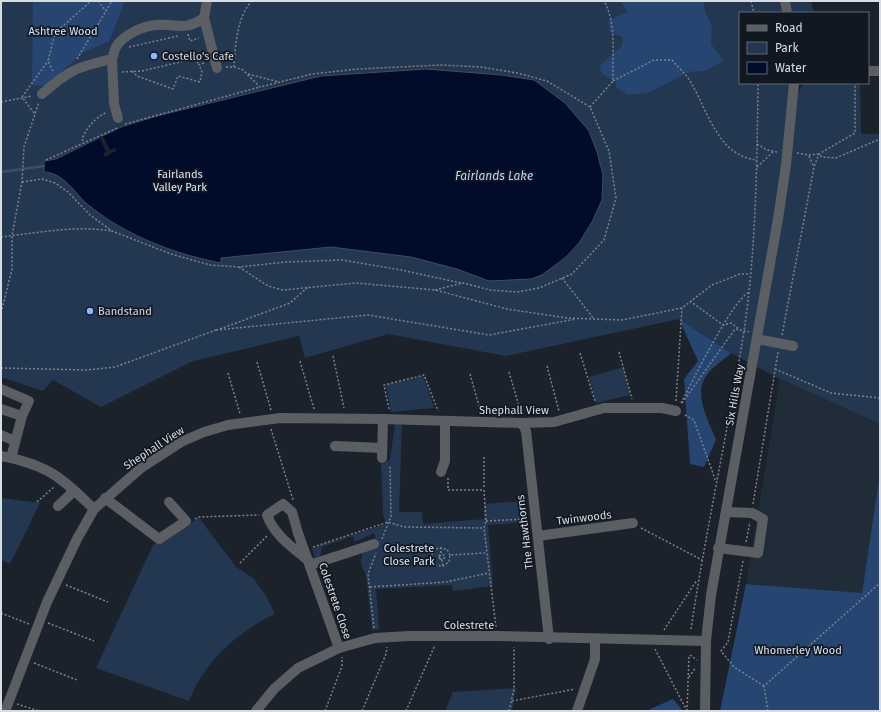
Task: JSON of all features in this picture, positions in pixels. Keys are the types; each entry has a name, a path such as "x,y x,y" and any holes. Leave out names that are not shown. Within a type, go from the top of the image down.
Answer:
{"street":[{"path":"207,1 204,18 217,68"},
{"path":"785,1 787,12"},
{"path":"117,117 114,72 114,55 116,47 126,36 141,29 156,25 182,27 194,25 204,18"},
{"path":"42,94 69,72 114,55"},
{"path":"869,72 880,71"},
{"name":"Six Hills Way","path":"705,711 706,641 718,548 726,512 785,172 794,84"},
{"path":"757,336 793,346"},
{"path":"1,389 29,401 22,416 15,441 6,457 34,464 63,480 94,509"},
{"name":"Shephall View","path":"6,709 37,628 77,539 94,509 140,468 181,442 204,432 228,425 271,419 387,419 523,423 554,422 597,409 662,408 676,411"},
{"path":"1,409 22,416"},
{"path":"335,446 382,453 387,419"},
{"path":"445,421 445,473"},
{"name":"The Hawthorns","path":"523,423 526,431 549,639"},
{"path":"1,435 15,441"},
{"path":"58,506 74,490"},
{"path":"105,498 159,539 186,521 170,502"},
{"name":"Colestrete Close","path":"309,563 274,529 267,515 283,504 292,512 339,648"},
{"path":"718,548 758,553 763,519 752,513 726,512"},
{"name":"Twinwoods","path":"538,536 633,523"},
{"path":"309,563 374,544"},
{"name":"Colestrete","path":"256,711 274,689 298,668 339,648 375,638 497,636 549,639 706,641"},
{"path":"577,711 595,659 595,639"}],"path":[{"path":"22,97 48,61 55,33 91,1"},
{"path":"98,1 106,11"},
{"path":"69,72 112,1"},
{"path":"234,67 236,40 247,6 252,1"},
{"path":"604,1 612,24 613,81"},
{"path":"751,1 754,12"},
{"path":"114,55 188,33 190,41 209,36"},
{"path":"114,72 132,71 142,71 197,58 202,72 200,82 178,76 174,89 136,76 132,71"},
{"path":"590,107 613,81 654,60 672,60 689,80 717,133 728,147 743,158 757,160"},
{"path":"48,61 58,80"},
{"path":"199,64 204,63"},
{"path":"1,237 54,231 99,229 112,231 171,254 210,265 239,267 286,262 342,260 402,270 490,290 517,292 539,288 572,274 604,240 616,198 609,151 590,107 547,81 517,73 481,67 441,65 358,69 312,74 124,124 119,113 117,117 84,142 46,160"},
{"path":"217,68 234,67 243,70 260,87"},
{"path":"248,74 279,82"},
{"path":"691,629 702,560 744,330 750,274 757,160 758,84"},
{"path":"797,154 819,154 855,132 855,84"},
{"path":"1,102 42,94"},
{"path":"1,313 12,269 12,236 22,182 24,147 34,113 42,94"},
{"path":"22,97 34,113"},
{"path":"84,142 82,139 87,128 97,118 117,117"},
{"path":"819,154 822,157 836,158 880,139"},
{"path":"757,144 767,150 781,152"},
{"path":"756,168 773,152"},
{"path":"768,711 764,686 734,667 722,651 728,642 752,513 775,368 814,167 819,154"},
{"path":"809,155 814,167"},
{"path":"22,182 42,179 55,182 68,192 90,215 112,231"},
{"path":"239,267 268,286 283,290 309,286 356,283 435,290 507,309 567,318 622,320 682,308 712,285 740,274 750,274"},
{"path":"561,278 594,319"},
{"path":"435,290 463,283"},
{"path":"1,368 87,370 115,367 290,303 309,286"},
{"path":"676,411 723,325 741,297 748,293"},
{"path":"690,301 723,325"},
{"path":"676,411 682,308"},
{"path":"216,330 368,315 489,335 580,319"},
{"path":"723,325 731,323 739,330"},
{"path":"676,411 735,329 744,330 757,336"},
{"path":"619,352 635,408"},
{"path":"580,353 597,409"},
{"path":"333,356 347,419"},
{"path":"300,361 317,419"},
{"path":"257,362 294,504"},
{"path":"547,366 561,420"},
{"path":"775,368 831,393 880,398"},
{"path":"509,372 523,423"},
{"path":"228,373 242,423"},
{"path":"470,374 482,422"},
{"path":"387,419 384,385 424,375 436,408 445,421"},
{"path":"676,411 694,420 716,482"},
{"path":"484,457 486,521 484,528 497,636"},
{"path":"445,473 448,482"},
{"path":"445,473 448,482 448,490 484,490"},
{"path":"37,502 63,480"},
{"path":"186,521 198,517 267,515"},
{"path":"486,521 536,518"},
{"path":"308,548 388,522 404,527 484,528"},
{"path":"633,523 702,560"},
{"path":"240,563 274,529"},
{"path":"441,547 441,554 438,557 442,559"},
{"path":"441,547 447,549 450,555 449,562 443,566 435,565 432,559 433,551 441,547"},
{"path":"450,555 486,553"},
{"path":"441,554 445,557 442,559 443,566"},
{"path":"370,586 446,582 489,572"},
{"path":"687,711 655,648 657,640 662,632 699,578"},
{"path":"764,686 880,583"},
{"path":"62,584 108,602"},
{"path":"1,613 37,628"},
{"path":"46,622 94,641"},
{"path":"406,711 435,647 436,637"},
{"path":"509,711 514,688 513,637"},
{"path":"362,711 386,654 386,638"},
{"path":"325,711 344,661 339,648"},
{"path":"687,711 689,655 699,661 689,677"},
{"path":"30,662 77,680"},
{"path":"512,701 580,688 584,690"},
{"path":"15,699 16,703 39,711"}],"shaded area":[{"path":"780,379 880,424 880,473 862,594 746,584"}],"green space":[{"name":"Fairlands Valley Park","path":"1,1 780,1 781,12 739,12 739,84 787,84 798,92 803,84 860,84 861,134 880,134 880,424 780,379 731,353 679,319 506,356 388,334 305,358 299,336 193,361 101,407 53,380 43,391 1,377"},
{"name":"Ashtree Wood","path":"33,1 125,1 109,41 84,52 45,86 32,85"},
{"path":"621,1 704,1 705,11 712,27 711,44 724,61 702,72 691,72 655,90 628,95 616,87 616,81 602,74 599,66 622,46 623,37 610,32 608,21 627,12"},
{"path":"789,1 811,1 814,12 791,12"},
{"path":"679,319 731,353 711,370 702,383 701,391 706,417 716,440 704,467 690,464 684,379 698,361"},
{"path":"623,367 630,395 596,403 589,377"},
{"path":"423,376 434,408 391,412 386,385"},
{"name":"Colestrete Close Park","path":"395,423 402,423 399,512 422,512 423,524 484,519 484,504 525,501 528,522 488,525 493,586 453,591 452,585 376,589 379,629 372,630 366,575 361,564 362,551 377,546 374,533 355,542 353,536 322,547 320,557 315,558 312,548 386,524 383,514 381,464 390,460"},
{"name":"Whomerley Wood","path":"880,473 880,711 720,711 746,584 862,593"},
{"path":"1,498 40,503 10,564 1,560"},
{"path":"199,518 236,567 254,579 266,596 275,614 248,629 224,649 204,673 195,687 189,701 96,668 153,545"},
{"path":"516,688 512,711 445,711 453,692"},
{"path":"673,699 683,711 646,711"}],"water":[{"name":"Fairlands Lake","path":"426,69 501,75 534,80 565,103 589,131 597,152 603,175 602,200 592,222 579,243 566,257 542,275 531,279 489,281 457,269 411,257 331,247 221,258 221,263 179,252 137,236 109,220 87,204 63,179 51,173 44,172 44,161 56,159 121,127 157,116 321,76"}],"pier":[{"path":"103,136 110,150 115,148 116,151 105,157 103,153 106,152 99,137"}],"waterway":[{"path":"1,172 44,166"}],"place":[{"name":"Costello's Cafe","path":"154,56"},
{"name":"Bandstand","path":"90,311"}]}
